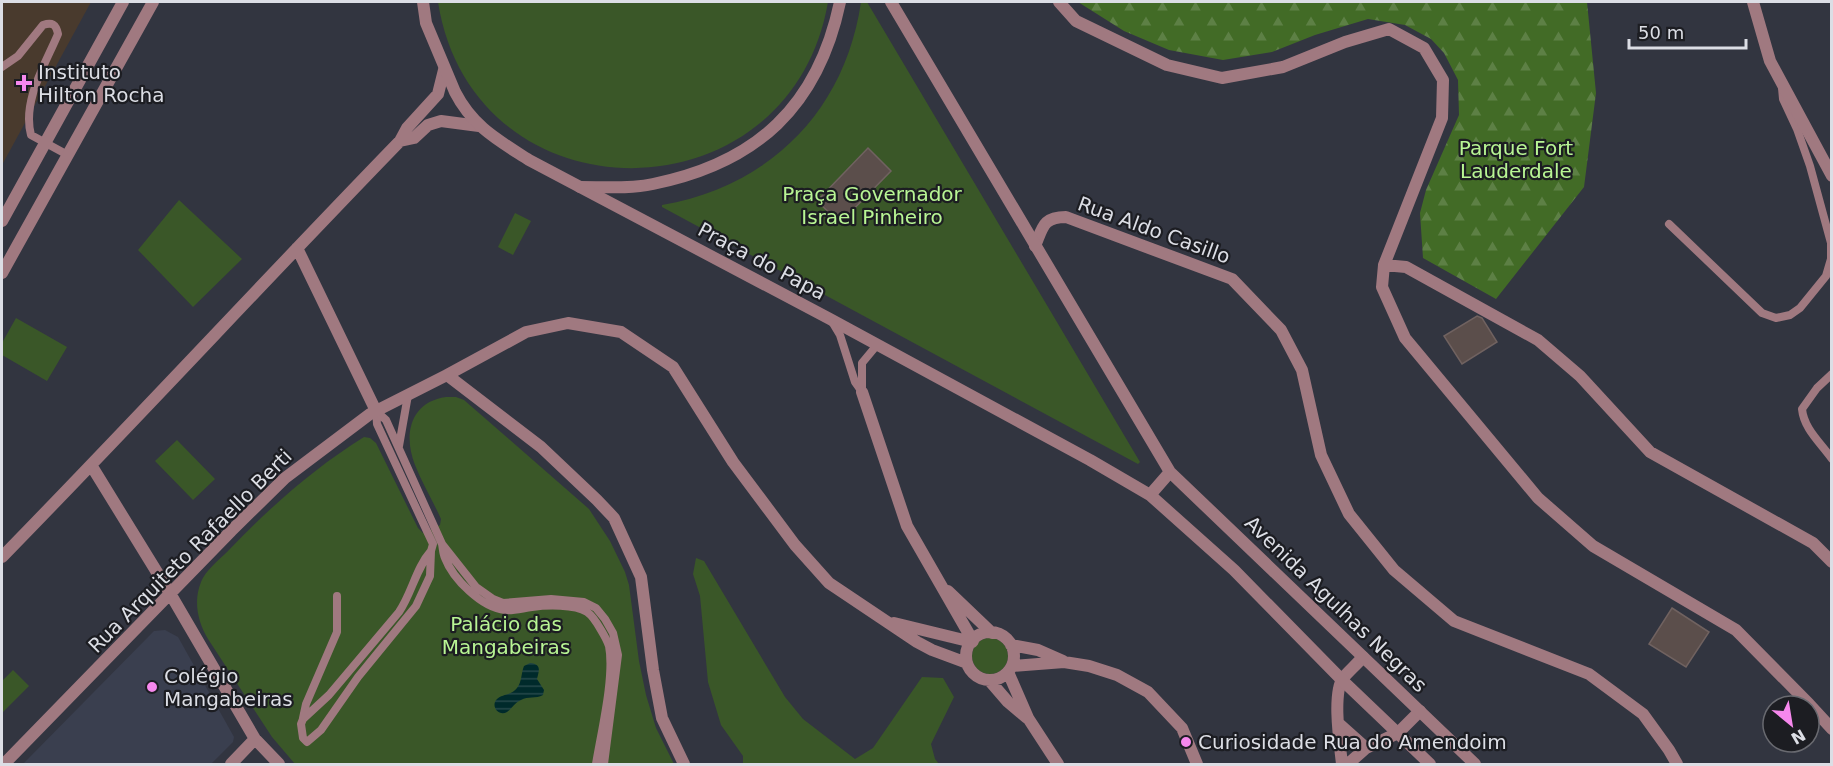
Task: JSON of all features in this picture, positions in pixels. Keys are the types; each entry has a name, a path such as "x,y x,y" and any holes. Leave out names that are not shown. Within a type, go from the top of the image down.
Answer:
{"street":[{"path":"2,221 123,2"},
{"path":"2,273 66,154 153,2"},
{"name":"Praça do Papa","path":"423,2 426,23 444,70 460,103 479,126 529,160 830,319 1150,495"},
{"path":"580,187 651,185 681,177 738,155 763,138 786,116 809,84 824,56 840,2"},
{"path":"891,2 1170,472 1150,495 1234,570 1342,680 1430,765"},
{"path":"1059,2 1076,21 1167,65 1222,78 1283,67 1345,42 1389,29 1424,48 1443,80 1442,118 1384,265 1382,287 1405,338 1538,498 1593,546 1736,630 1832,729"},
{"path":"1753,2 1770,61 1832,176"},
{"path":"2,557 400,141 407,128 438,94 444,70"},
{"path":"400,141 414,138 428,125 441,121 479,126"},
{"name":"Rua Aldo Casillo","path":"1035,246 1045,223 1053,217 1066,217 1232,279 1281,330 1302,370 1321,455 1349,514 1394,570 1454,621 1589,674 1643,714 1677,765"},
{"path":"297,248 376,411"},
{"path":"1384,265 1406,267 1538,340 1580,376 1650,452 1813,543 1832,562"},
{"name":"Rua Arquiteto Rafaello Berti","path":"4,765 285,478 370,414 526,332 568,323 621,332 673,367 752,489 795,545 829,583 884,621 932,650 967,663"},
{"path":"447,375 541,447 614,518 641,578 662,718 684,765"},
{"path":"862,392 907,526 972,641"},
{"path":"91,465 171,595 255,739 279,765"},
{"name":"Avenida Agulhas Negras","path":"1170,472 1475,765"},
{"path":"936,579 992,633 1006,639 1011,645 1014,652 1010,669 1028,718 1058,765"},
{"name":"Rua Arquiteto Rafaello Berti","path":"884,621 972,641"},
{"path":"992,633 984,633 972,641 968,649 967,663 975,675 996,680 1010,669 1064,662"},
{"path":"1011,645 1038,650 1064,662 1089,666 1117,675 1148,692 1182,728 1197,765"},
{"path":"1342,765 1338,693 1342,680 1363,657"},
{"path":"989,680 1008,702 1028,718"},
{"path":"1348,765 1366,748 1398,733 1420,711"},
{"path":"1338,723 1366,748"},
{"path":"231,765 255,739"}],"lane":[{"path":"2,67 18,56 44,25 54,24 58,34 41,69 30,104 28,124 31,135 66,154"},
{"path":"1669,224 1762,313 1776,318 1790,315 1800,308 1826,276 1831,243 1810,166 1783,99 1782,83"},
{"path":"830,319 840,335 855,382 862,392"},
{"path":"862,392 862,363 877,345"},
{"path":"1832,374 1817,388 1802,409 1803,420 1808,429 1832,459"},
{"path":"399,446 408,395"},
{"path":"376,411 386,420 399,446 442,544 444,558 460,582 492,607 510,610 545,606 569,607 588,613 597,623 608,644 609,675 596,765"},
{"path":"337,596 337,632 306,704 301,724 303,738 307,742 321,730 358,677 416,606 430,576 433,544 377,424 376,411"},
{"path":"442,544 476,587 493,599 503,603 551,598 584,602 596,608 605,619 613,633 618,655 604,765"},
{"path":"303,719 329,695 380,638 404,605 423,560 431,551"}],"shaded area":[{"name":"Instituto Hilton Rocha","path":"2,2 91,2 2,165"},
{"name":"Colégio Mangabeiras","path":"165,630 178,637 234,737 233,742 211,764 23,764 154,631"},
{"path":"530,663 538,666 537,679 544,690 543,695 524,699 507,712 498,712 494,705 495,702 499,697 517,688 524,666"}],"green space":[{"path":"438,2 828,2 802,75 756,126 697,158 632,168 567,158 508,127 463,75"},
{"name":"Praça Governador Israel Pinheiro","path":"861,2 867,2 1140,462 1138,464 662,207 662,205 701,195 736,181 768,161 796,137 819,109 838,77 852,41"},
{"name":"Parque Fort Lauderdale","path":"1078,2 1587,2 1596,93 1584,187 1496,299 1423,258 1420,213 1426,190 1459,115 1458,80 1444,53 1431,39 1405,25 1368,19 1315,35 1272,52 1223,60 1169,50 1124,31"},
{"path":"179,200 242,259 193,307 138,250"},
{"path":"515,213 531,221 513,255 498,247"},
{"path":"16,318 67,347 47,381 2,355 2,343"},
{"name":"Palácio das Mangabeiras","path":"446,397 464,400 589,509 610,541 629,585 646,695 656,728 674,764 295,764 272,737 208,639 199,619 197,604 201,582 206,574 260,519 293,490 327,462 364,437 376,443 418,528 423,533 440,525 441,519 411,454 410,432 412,422 424,406"},
{"path":"177,440 215,479 193,500 155,461"},
{"path":"696,558 704,561 785,697 803,719 855,759 873,748 922,677 943,678 954,697 931,744 935,759 939,764 743,764 743,756 721,725 708,682 700,596 693,574"},
{"path":"990,638 1003,643 1008,656 1003,669 990,674 977,669 972,656 977,643"},
{"path":"13,670 29,686 2,713 2,681"}],"building":[{"path":"868,148 891,171 840,223 817,201"},
{"path":"1477,316 1482,318 1497,342 1462,364 1444,336"},
{"path":"1672,608 1709,632 1686,667 1649,644"}],"place":[{"name":"Instituto Hilton Rocha","path":"24,83"},
{"name":"Colégio Mangabeiras","path":"152,687"},
{"name":"Curiosidade Rua do Amendoim","path":"1186,742"}]}
